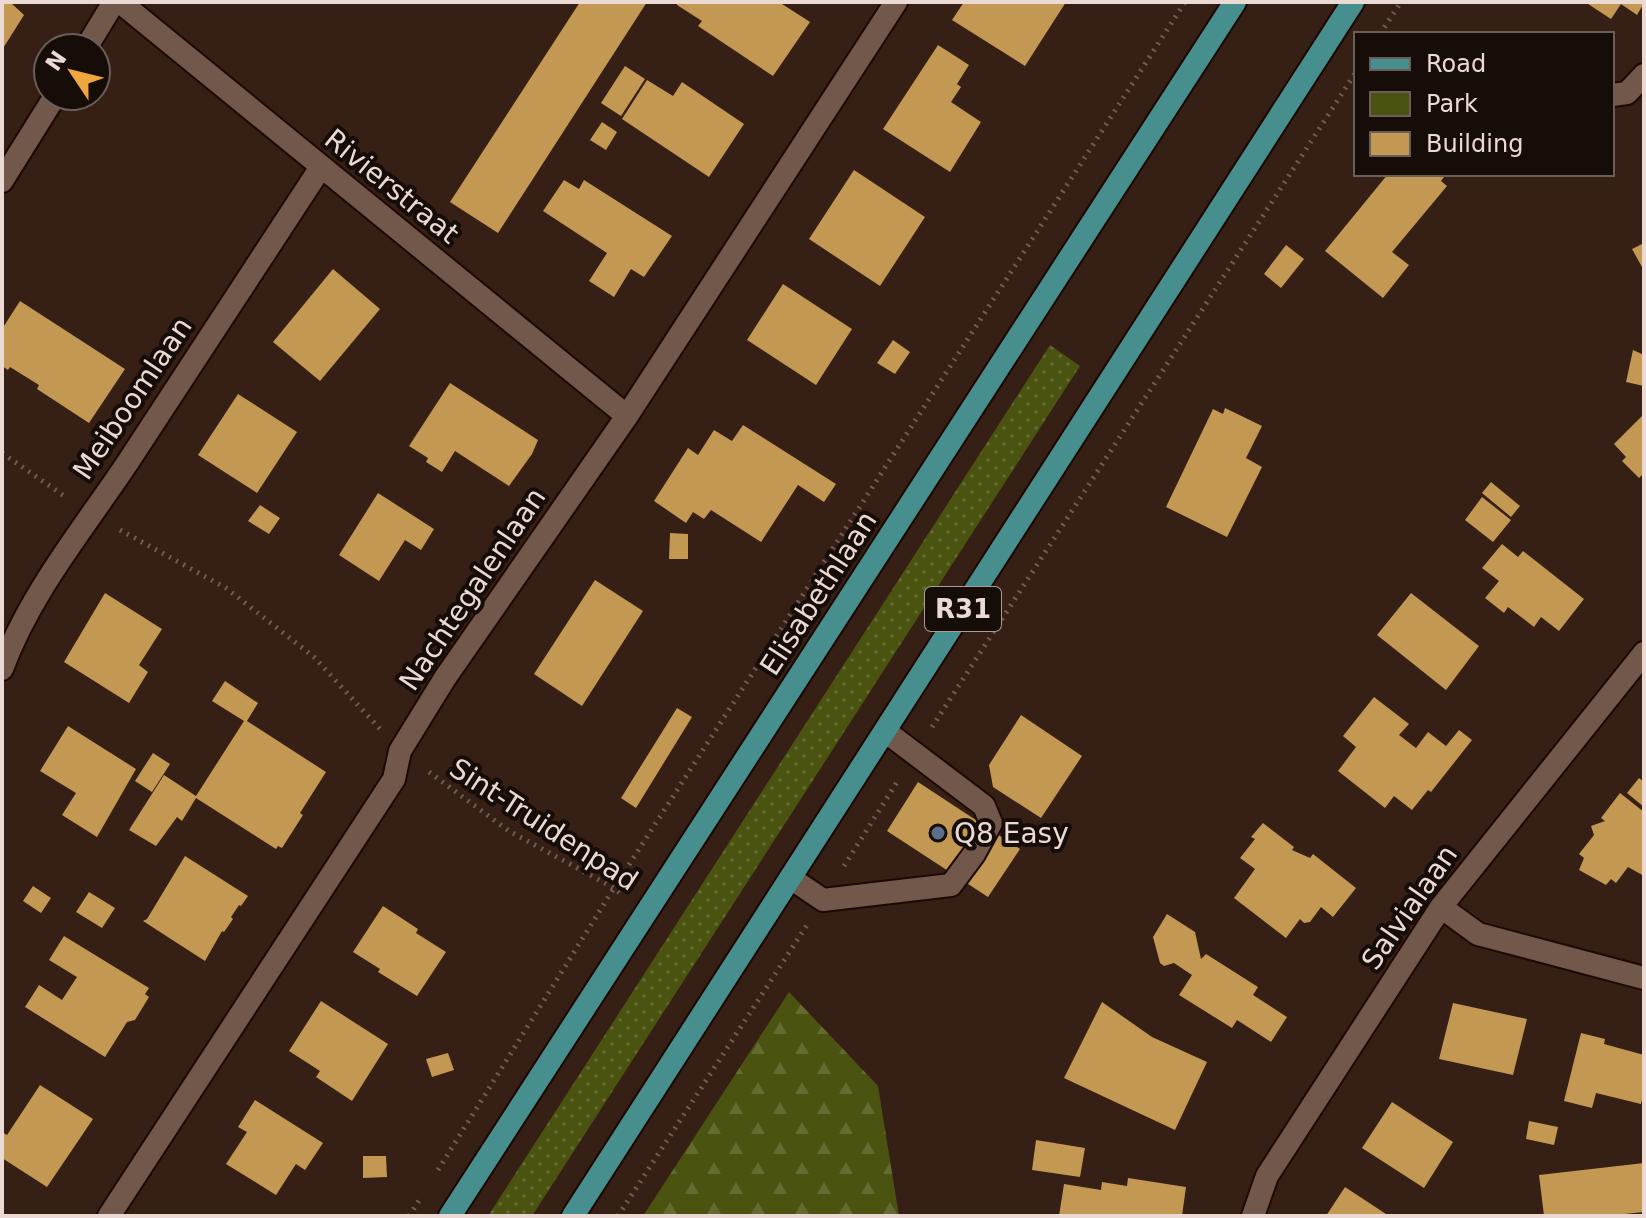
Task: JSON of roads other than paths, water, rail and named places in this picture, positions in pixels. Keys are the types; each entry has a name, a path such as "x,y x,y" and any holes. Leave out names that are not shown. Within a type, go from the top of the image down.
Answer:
{"main road":[{"name":"Elisabethlaan","path":"450,1216 1235,2"},
{"name":"R31","path":"573,1216 1353,2"}],"street":[{"path":"97,32 117,2"},
{"name":"Rivierstraat","path":"117,2 627,416"},
{"name":"Nachtegalenlaan","path":"109,1216 394,779 400,751 445,678 627,416 896,2"},
{"path":"1614,95 1627,93 1644,75"},
{"path":"2,181 45,112"},
{"name":"Meiboomlaan","path":"2,669 13,640 90,514 126,465 321,167"},
{"name":"Salvialaan","path":"1253,1216 1267,1176 1441,907 1644,653"},
{"path":"792,879 823,900 951,885 974,854 991,823 984,806 885,731"},
{"path":"1441,907 1478,934 1644,978"}],"place":[{"name":"Q8 Easy","path":"938,833"}]}
